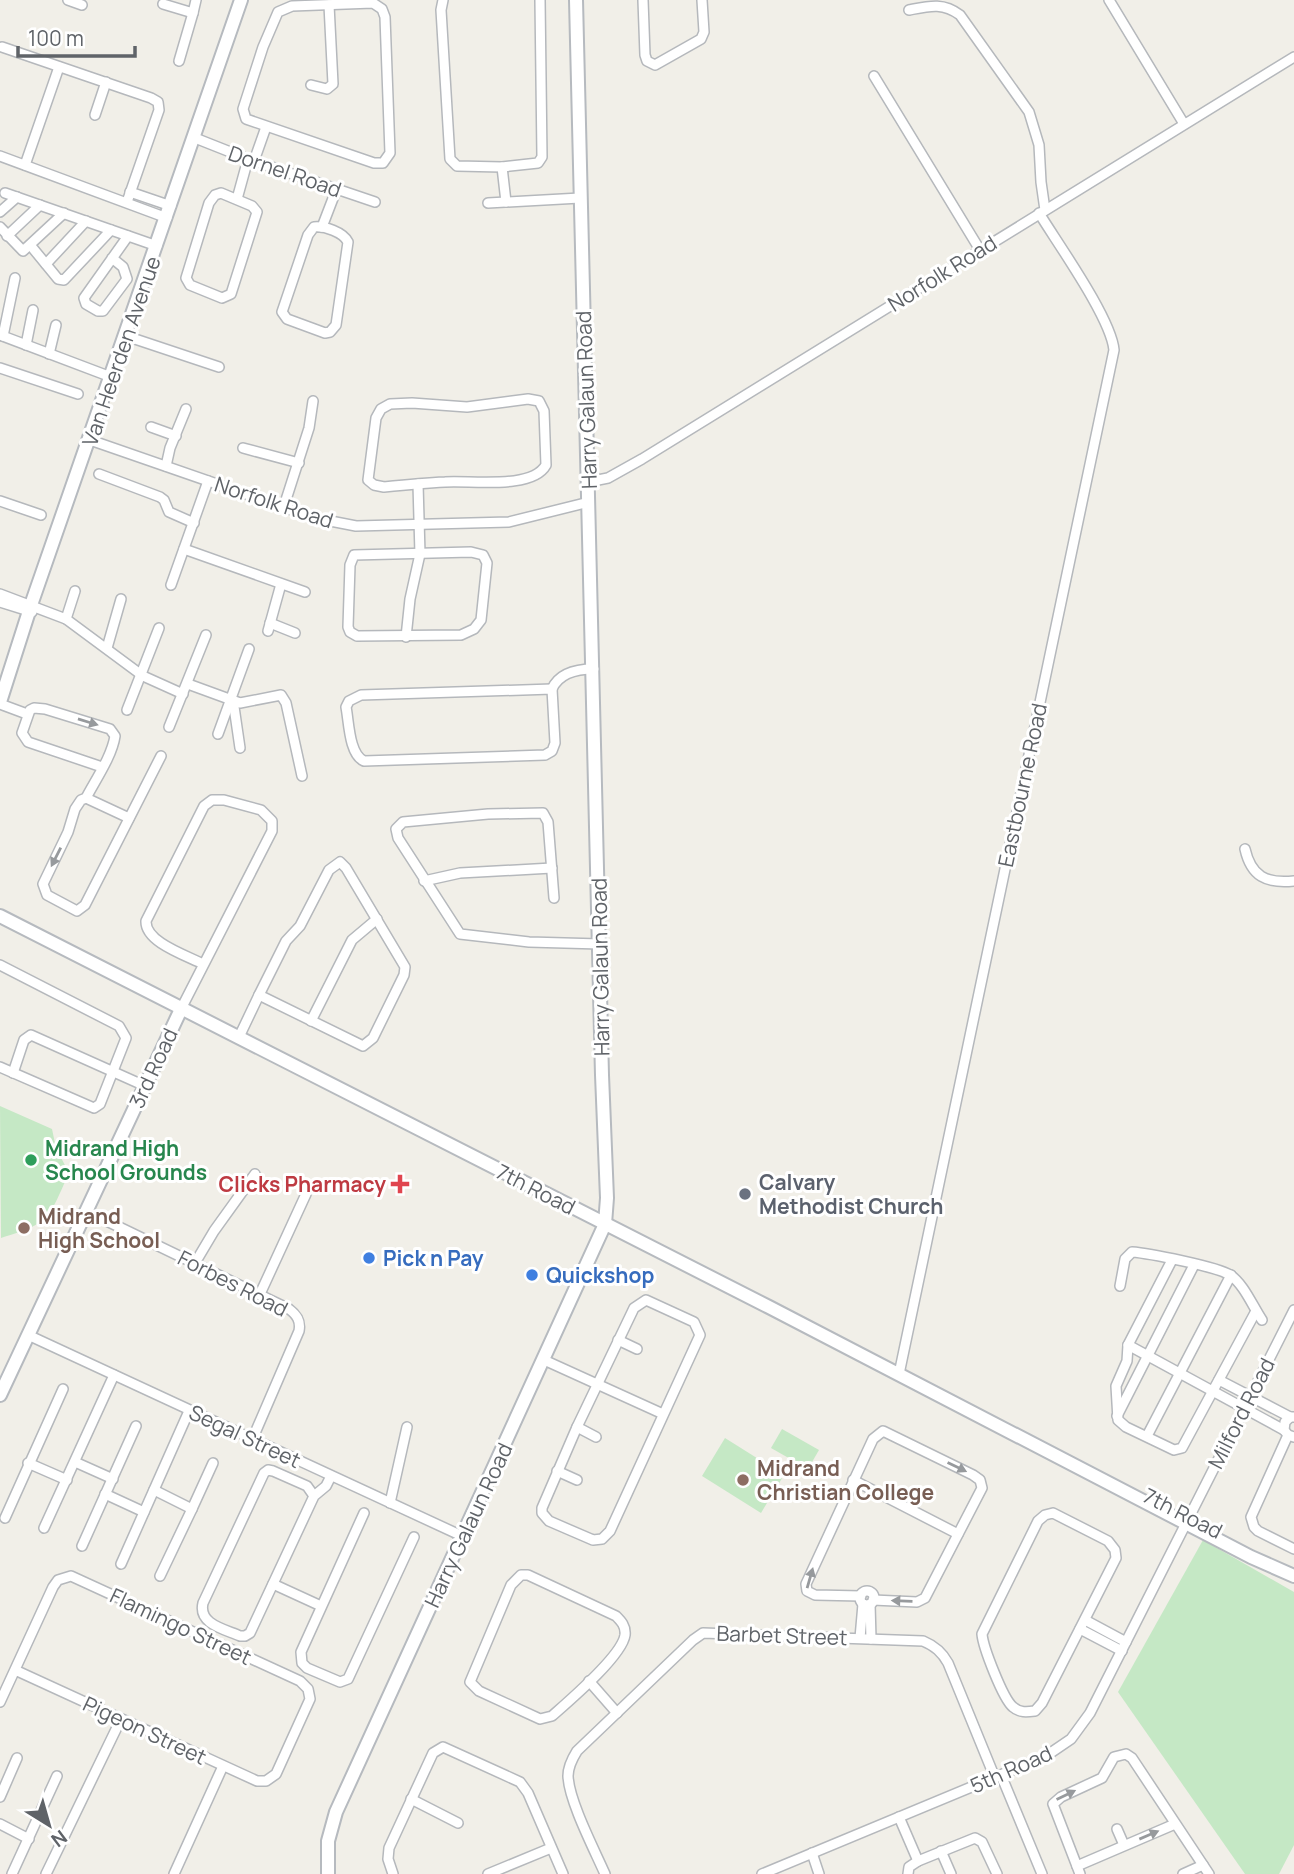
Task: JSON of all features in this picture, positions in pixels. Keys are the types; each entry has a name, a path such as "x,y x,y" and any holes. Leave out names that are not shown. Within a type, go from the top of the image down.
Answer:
{"street":[{"path":"68,0 82,5"},
{"path":"179,61 195,0"},
{"name":"Van Heerden Avenue","path":"0,703 241,0"},
{"path":"443,0 441,10 450,159 457,166 502,167 537,164 542,158 540,0"},
{"name":"Harry Galaun Road","path":"328,1874 328,1841 336,1812 605,1224 607,1198 576,0"},
{"path":"643,0 645,55 647,61 655,65 701,39 704,32 702,0"},
{"path":"1109,0 1184,124"},
{"path":"373,3 384,12 389,157 383,163 374,163 246,118 243,109 278,12 288,6 329,5 373,3"},
{"path":"163,4 193,13"},
{"path":"311,85 327,89 333,84 329,5"},
{"path":"909,10 943,5 960,15 1029,112 1039,145 1042,211"},
{"path":"2,47 106,82 159,104 128,197"},
{"name":"Norfolk Road","path":"588,482 608,478 624,470 1294,57"},
{"path":"25,165 59,67"},
{"path":"874,76 979,250"},
{"path":"95,116 106,82"},
{"path":"237,199 266,127"},
{"name":"Dornel Road","path":"195,138 375,202"},
{"path":"0,156 169,212"},
{"path":"502,167 506,202"},
{"path":"322,227 337,188"},
{"path":"5,193 157,246"},
{"path":"221,193 237,199 254,207 257,216 231,294 222,298 190,285 186,278 212,199 221,193"},
{"path":"0,212 17,197"},
{"path":"488,203 580,198"},
{"path":"7,236 40,205"},
{"name":"Eastbourne Road","path":"899,1374 1114,350 1102,315 1042,211"},
{"path":"0,227 21,251 26,251 64,214"},
{"path":"46,264 86,221"},
{"path":"314,227 322,227 344,236 348,242 336,325 330,332 325,333 285,318 282,312 309,231 314,227"},
{"path":"31,246 58,279 64,280 111,230"},
{"path":"112,258 123,267 127,279 103,311 98,311 86,304 84,298 112,258 128,236"},
{"path":"15,278 2,336 111,377"},
{"path":"26,345 33,310"},
{"path":"49,354 56,324"},
{"path":"126,336 219,367"},
{"path":"0,368 78,394"},
{"path":"528,399 537,400 542,405 546,466 540,473 500,483 418,484 384,486 374,485 368,480 376,418 379,411 387,405 412,403 467,407 528,399"},
{"path":"284,506 312,416 313,401"},
{"path":"166,466 186,409"},
{"path":"151,427 176,436"},
{"name":"Norfolk Road","path":"90,440 315,518 345,525 509,522 589,502"},
{"path":"243,448 299,463"},
{"path":"99,474 160,497 169,512 194,523"},
{"path":"171,585 208,481"},
{"path":"406,637 410,599 420,554 418,484"},
{"path":"0,500 41,515"},
{"path":"184,549 305,592"},
{"path":"471,552 485,556 487,564 481,620 474,629 461,635 406,637 357,636 350,632 348,627 353,556 420,554 471,552"},
{"path":"281,584 269,627 295,633"},
{"path":"66,619 75,591"},
{"path":"0,594 34,609"},
{"path":"107,648 121,600"},
{"path":"0,602 66,619 140,674 183,694"},
{"path":"127,710 159,628"},
{"path":"169,727 206,635"},
{"path":"218,734 249,649"},
{"path":"552,689 361,695 349,701 346,707 354,750 358,757 365,761 545,755 555,743 552,689 556,682 568,673 594,669"},
{"path":"188,684 242,703 279,695 283,697 302,776"},
{"path":"232,700 240,748"},
{"path":"0,703 27,714"},
{"path":"102,767 28,742 22,733 27,714 32,708 38,708 110,729 114,736 114,743 102,767 86,798 77,806 68,832 43,884 47,895 74,910 80,910 85,905 161,756"},
{"path":"86,798 129,818"},
{"path":"182,1007 273,826 266,813 224,800 212,800 204,806 146,920 146,931 155,940 203,964"},
{"path":"554,898 548,821 543,813 488,814 403,822 398,826 396,834 456,929 464,935 532,943 600,944"},
{"path":"1245,849 1250,868 1259,876 1275,881 1294,881"},
{"path":"239,1037 259,995 286,941 300,926 329,870 340,862 403,960 405,971 373,1038 368,1044 358,1045 259,995"},
{"path":"424,880 452,874 552,868"},
{"name":"7th Road","path":"0,916 1072,1463 1255,1550 1291,1575"},
{"path":"311,1021 352,940 377,919"},
{"path":"0,965 119,1026 125,1033 126,1042 100,1104 94,1108 0,1067"},
{"name":"3rd Road","path":"0,1395 182,1007"},
{"path":"13,1073 24,1040 29,1035 114,1070 145,1086"},
{"path":"195,1263 214,1231 255,1174"},
{"path":"260,1294 306,1194"},
{"name":"Forbes Road","path":"86,1211 293,1311 300,1326 252,1440"},
{"path":"1121,1286 1125,1259 1130,1253 1194,1265 1231,1275 1262,1320"},
{"path":"1172,1260 1128,1345 1127,1361 1116,1386 1117,1416 1123,1425 1174,1450 1182,1448 1256,1311"},
{"path":"1117,1416 1194,1265"},
{"path":"1147,1436 1231,1275"},
{"path":"646,1300 689,1319 698,1326 700,1335 610,1531 597,1541 549,1521 542,1513 543,1502 598,1384 634,1308 646,1300"},
{"name":"Milford Road","path":"1188,1520 1294,1310"},
{"name":"Segal Street","path":"27,1335 462,1536"},
{"path":"618,1340 637,1349"},
{"path":"1128,1345 1181,1372 1288,1434"},
{"path":"544,1360 663,1415"},
{"path":"44,1528 114,1376"},
{"path":"1219,1380 1292,1417 1285,1422 1288,1434 1251,1517 1258,1531 1294,1549"},
{"path":"5,1518 63,1389"},
{"path":"1231,1401 1237,1390"},
{"path":"1257,1416 1264,1404"},
{"path":"121,1564 189,1411"},
{"path":"82,1546 136,1426"},
{"path":"390,1503 407,1427"},
{"path":"577,1427 596,1437"},
{"path":"883,1431 979,1480 982,1488 925,1598 917,1602 867,1601 809,1593 806,1588 807,1579 853,1480 873,1439 883,1431"},
{"path":"75,1462 113,1479"},
{"path":"28,1463 67,1480"},
{"path":"160,1576 213,1463"},
{"path":"314,1496 307,1486 274,1471 268,1470 264,1473 203,1603 203,1616 217,1626 240,1636 245,1636 252,1629 314,1496 326,1486 331,1476"},
{"path":"557,1471 577,1480"},
{"path":"853,1480 958,1534"},
{"path":"154,1490 192,1509"},
{"path":"105,1494 144,1512"},
{"path":"364,1513 301,1652 301,1660 307,1668 345,1682 355,1667 414,1537"},
{"name":"5th Road","path":"1053,1513 1108,1541 1115,1550 1114,1562 1082,1624 1039,1707 1030,1712 1022,1712 1011,1706 984,1645 982,1634 1038,1521 1045,1515 1053,1513"},
{"name":"5th Road","path":"762,1874 777,1871 812,1853 998,1777 1046,1756 1071,1739 1090,1713 1188,1520"},
{"path":"528,1575 616,1616 622,1623 625,1633 621,1644 589,1681 546,1719 472,1686 470,1677 517,1577 528,1575"},
{"name":"Flamingo Street","path":"15,1670 53,1587 62,1578 79,1578 300,1681 308,1689 310,1699 276,1774"},
{"path":"273,1584 321,1606"},
{"path":"860,1638 867,1601"},
{"path":"867,1601 871,1639"},
{"path":"1082,1624 1124,1647"},
{"name":"Barbet Street","path":"604,1874 571,1792 568,1775 571,1762 578,1751 703,1633 923,1641 942,1653 1042,1874"},
{"path":"0,1702 15,1670"},
{"name":"Pigeon Street","path":"15,1670 257,1781 266,1781 276,1774"},
{"path":"589,1681 617,1713"},
{"path":"46,1874 121,1719"},
{"path":"393,1874 388,1859 389,1848 433,1753 447,1747 520,1782 528,1793 563,1874"},
{"path":"1175,1824 1124,1845 1079,1870 1053,1804 1061,1797 1102,1778 1117,1755 1126,1754 1132,1759 1209,1874"},
{"path":"0,1797 17,1758"},
{"path":"177,1873 223,1766"},
{"path":"12,1874 57,1776"},
{"path":"411,1799 458,1823"},
{"path":"899,1818 918,1861"},
{"path":"0,1825 29,1839"},
{"path":"1117,1829 1124,1845"},
{"path":"908,1874 909,1867 918,1861 978,1838 996,1874"},
{"path":"491,1873 551,1848"},
{"path":"942,1851 951,1874"},
{"path":"812,1853 820,1874"},
{"path":"1182,1874 1203,1865"}],"green space":[{"name":"Midrand High School Grounds","path":"0,1106 52,1129 56,1148 69,1173 46,1217 30,1228 1,1238"},
{"path":"782,1429 819,1450 808,1469 771,1448"},
{"path":"725,1438 784,1475 761,1513 702,1476"},
{"path":"1203,1540 1294,1592 1294,1845 1279,1874 1245,1874 1118,1692"}],"place":[{"name":"Midrand High School Grounds","path":"31,1160"},
{"name":"Clicks Pharmacy","path":"400,1184"},
{"name":"Calvary Methodist Church","path":"745,1194"},
{"name":"Midrand High School","path":"24,1228"},
{"name":"Pick n Pay","path":"369,1258"},
{"name":"Quickshop","path":"532,1275"},
{"name":"Midrand Christian College","path":"743,1480"}]}
